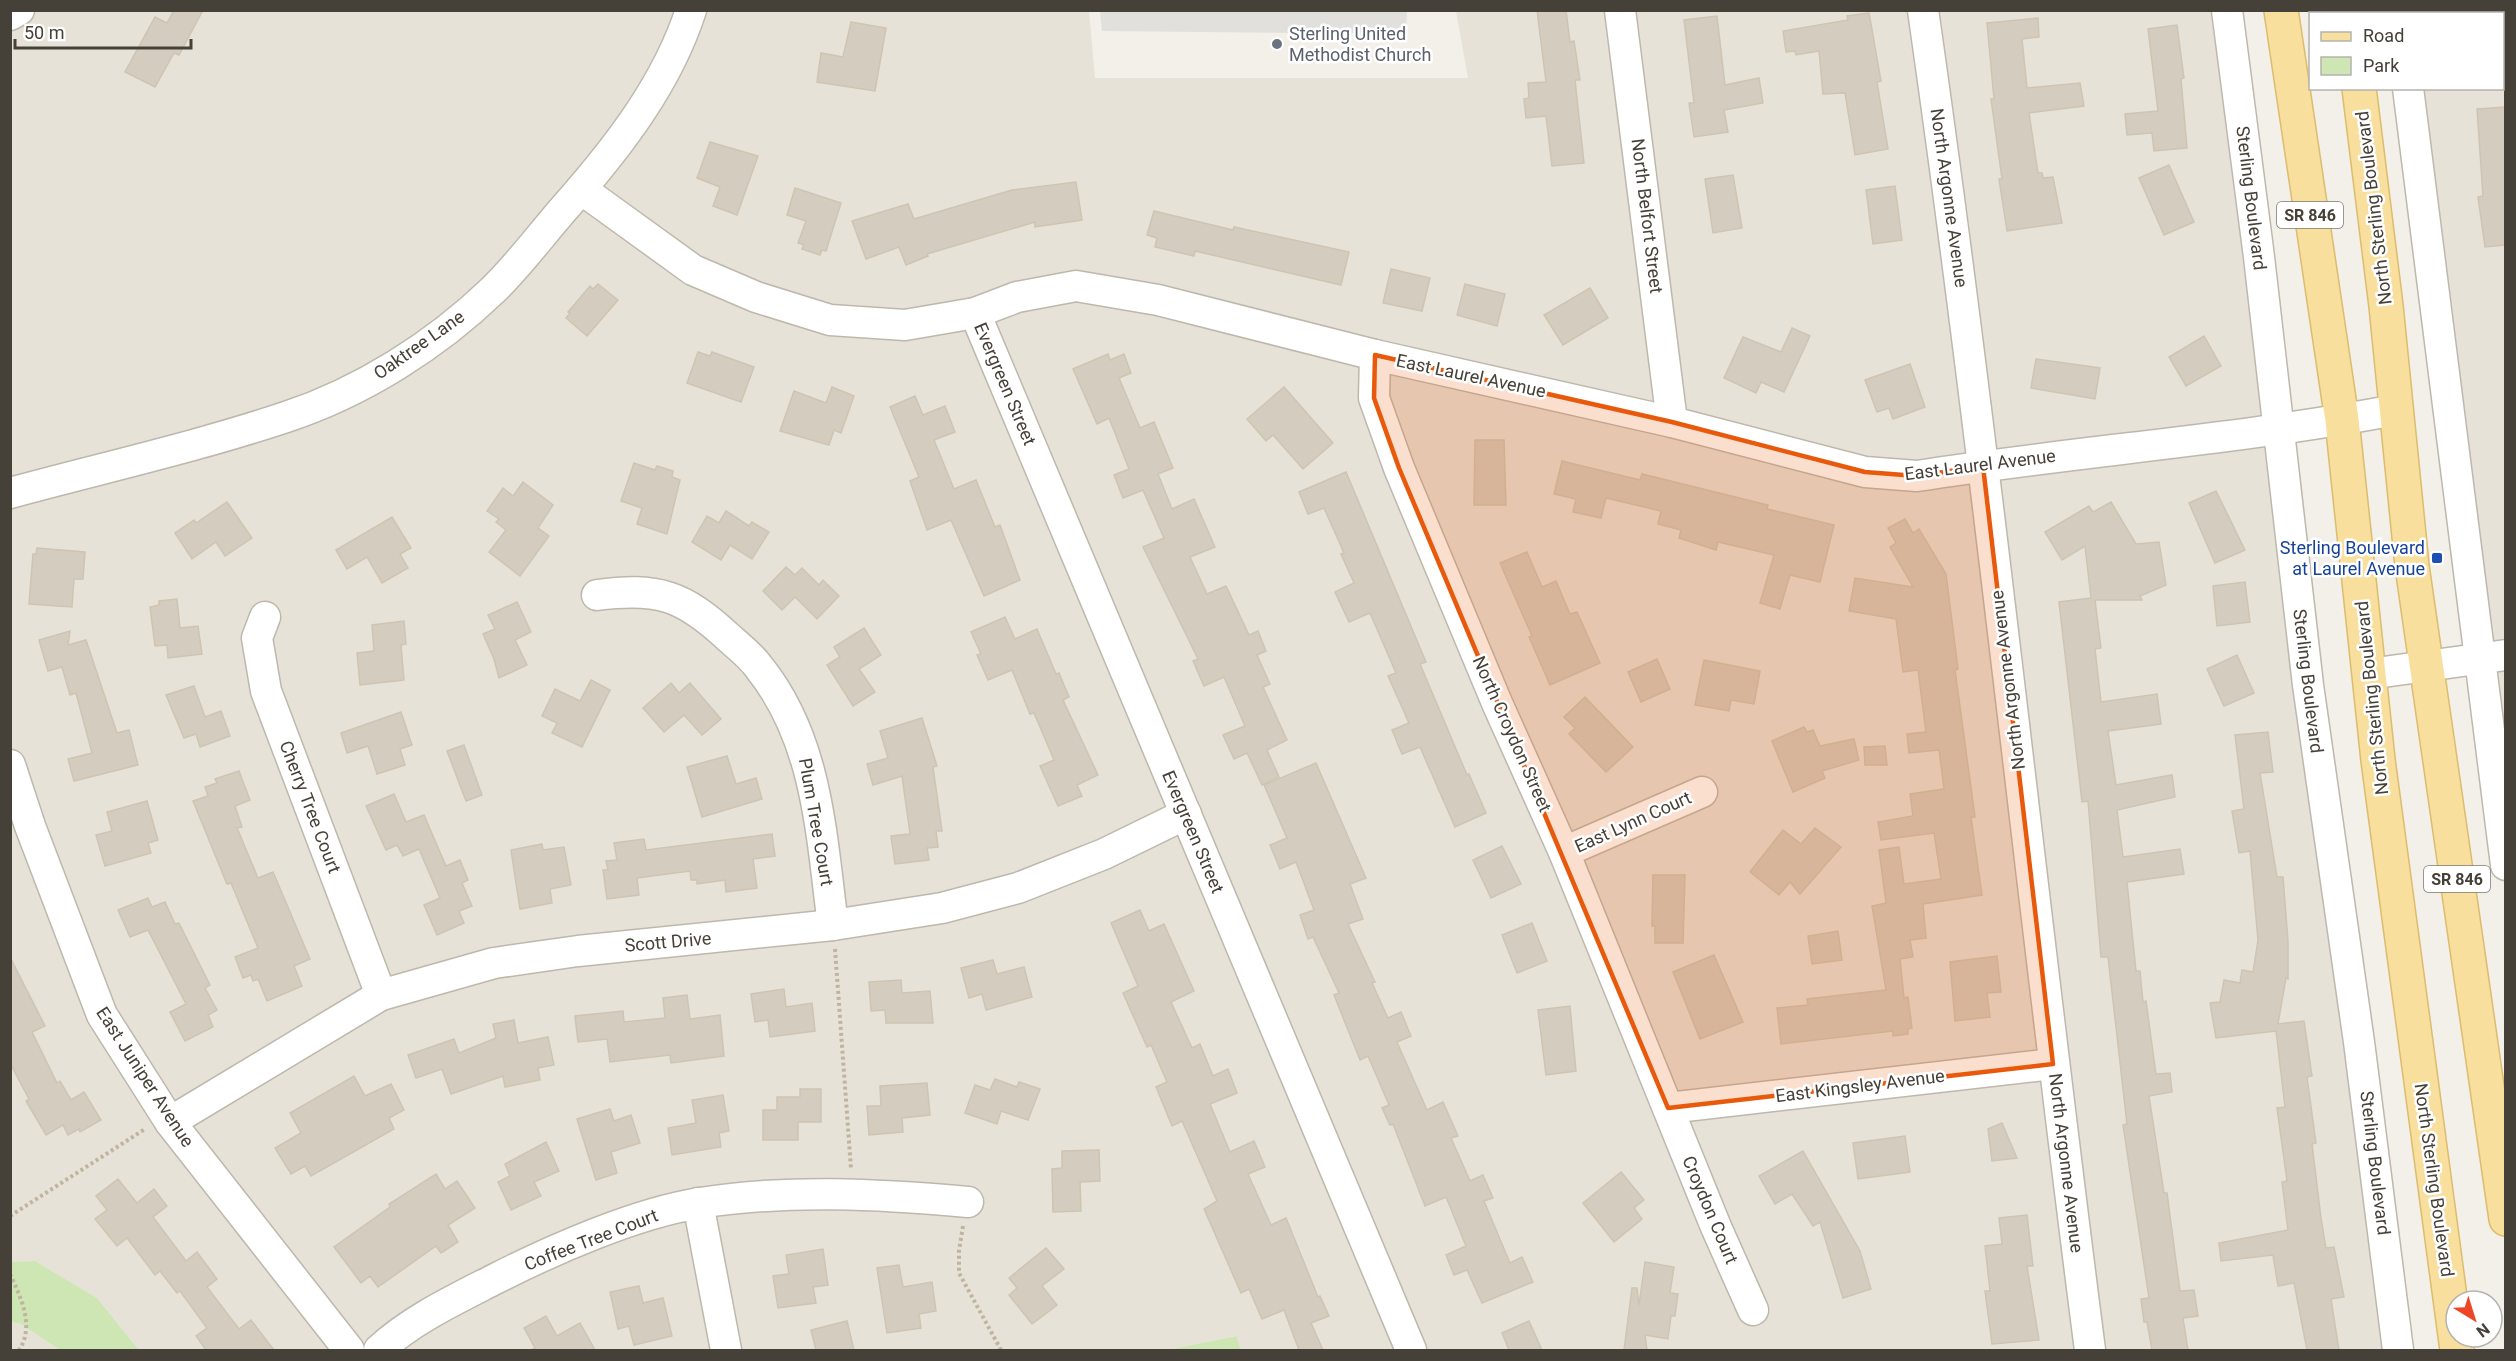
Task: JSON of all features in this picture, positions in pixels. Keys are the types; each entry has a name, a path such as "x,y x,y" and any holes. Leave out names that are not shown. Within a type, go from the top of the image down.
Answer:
{"main road":[{"name":"North Sterling Boulevard","path":"2281,10 2342,420 2381,784 2457,1350"},
{"name":"North Sterling Boulevard","path":"2359,90 2426,666 2505,1220"}],"street":[{"path":"10,15 19,10"},
{"name":"Oaktree Lane","path":"10,493 287,417 352,389 394,366 433,339 493,290 581,189 638,117 667,65 692,10"},
{"name":"North Belfort Street","path":"1620,10 1672,422"},
{"name":"North Argonne Avenue","path":"1923,10 1983,466 2053,1064 2090,1350"},
{"name":"Sterling Boulevard","path":"2227,10 2308,686 2359,1042 2398,1350"},
{"path":"2408,90 2493,657 2505,865"},
{"name":"East Laurel Avenue","path":"581,189 693,270 756,297 830,320 905,326 975,313 1017,297 1076,286 1158,300 1375,355 1672,422 1865,472 1891,476 1917,476 2279,430 2395,410"},
{"name":"Evergreen Street","path":"975,313 1411,1350"},
{"name":"North Croydon Street","path":"1375,355 1374,398 1399,468 1497,703 1564,852 1668,1108"},
{"name":"Plum Tree Court","path":"597,595 635,590 674,597 718,628 757,664 784,703 803,746 816,798 833,925"},
{"name":"Cherry Tree Court","path":"265,617 257,638 266,691 381,995"},
{"path":"2369,674 2493,657"},
{"name":"East Juniper Avenue","path":"10,765 30,826 102,1015 168,1119 349,1350"},
{"name":"East Lynn Court","path":"1564,852 1701,792"},
{"name":"Scott Drive","path":"168,1119 381,995 505,962 578,951 833,925 942,908 1018,888 1104,854 1186,814"},
{"name":"East Kingsley Avenue","path":"1668,1108 2053,1064"},
{"name":"Croydon Court","path":"1668,1108 1753,1310"},
{"name":"Coffee Tree Court","path":"379,1350 429,1315 526,1263 621,1225 698,1203 787,1194 853,1194 968,1202"},
{"path":"698,1203 726,1350"}],"path":[{"path":"833,925 853,1194"},
{"path":"10,1216 168,1119"},
{"path":"968,1202 958,1251 959,1273 1001,1350"},
{"path":"10,1274 26,1314 25,1342 19,1350"}],"highlighted area":[{"path":"1375,355 1672,422 1865,472 1917,476 1983,466 2053,1064 1668,1108 1399,468 1374,398"}],"shaded area":[{"path":"1100,10 1407,11 1406,34 1102,31"},
{"path":"10,11 1089,11 1095,78 1468,78 1456,11 2227,11 2398,1350 1241,1350 1235,1336 1167,1350 139,1350 97,1298 35,1261 11,1262"},
{"path":"2505,11 2505,865 2408,90 2504,90 2504,12 2399,12"},
{"path":"10,1322 21,1324 60,1350 11,1350"}],"green space":[{"path":"35,1261 97,1298 139,1350 60,1350 21,1324 11,1322 11,1262"},
{"path":"1236,1336 1241,1350 1167,1350"}],"building":[{"path":"174,10 203,10 179,55 174,53 155,87 125,72 155,17 167,23"},
{"path":"1537,10 1566,10 1570,42 1574,41 1580,80 1575,80 1584,163 1552,166 1546,116 1526,118 1524,99 1529,98 1528,83 1546,82"},
{"path":"1869,13 1881,81 1877,82 1888,149 1855,155 1845,93 1823,94 1819,51 1796,55 1795,51 1786,52 1783,31 1848,20 1847,16"},
{"path":"1717,16 1725,85 1759,78 1763,103 1724,110 1728,132 1694,137 1689,103 1694,103 1684,20"},
{"path":"2038,18 2039,37 2022,39 2027,88 2080,83 2084,106 2029,113 2038,173 2042,173 2043,178 2053,177 2062,223 2007,231 1991,99 1994,99 1987,23"},
{"path":"851,22 886,28 875,91 817,82 821,53 843,57"},
{"path":"2177,25 2184,78 2181,79 2187,148 2154,151 2152,133 2127,135 2125,114 2158,111 2148,29"},
{"path":"2505,107 2505,245 2485,247 2478,197 2483,196 2477,109"},
{"path":"710,142 758,156 737,215 713,206 720,187 697,178"},
{"path":"2169,165 2194,222 2164,235 2139,178"},
{"path":"1733,175 1742,228 1713,233 1705,179"},
{"path":"1076,182 1082,220 1035,227 1035,222 927,254 928,256 906,265 899,247 866,259 852,221 908,204 914,219 1012,190"},
{"path":"1895,186 1902,240 1873,244 1866,190"},
{"path":"795,188 841,203 826,251 822,250 820,255 802,249 804,245 798,243 806,221 787,215"},
{"path":"1154,211 1233,230 1234,227 1349,252 1341,285 1195,251 1194,256 1155,247 1157,238 1147,235"},
{"path":"1391,269 1430,278 1422,311 1383,303"},
{"path":"598,284 618,300 587,336 566,318 570,313 568,312 590,286 593,289"},
{"path":"1465,284 1505,294 1497,326 1457,315"},
{"path":"1590,288 1608,318 1563,345 1544,315"},
{"path":"1792,328 1810,336 1784,392 1761,382 1756,393 1724,378 1743,337 1781,352"},
{"path":"2204,336 2221,366 2186,386 2169,357"},
{"path":"698,352 710,356 712,352 754,367 741,402 687,383"},
{"path":"1108,354 1110,360 1124,354 1131,373 1119,378 1140,428 1154,422 1173,468 1158,474 1172,509 1194,499 1215,547 1190,557 1207,594 1226,586 1249,635 1258,631 1266,651 1257,655 1270,684 1263,687 1287,740 1267,750 1279,777 1262,785 1247,753 1234,759 1223,735 1245,726 1224,677 1204,686 1193,661 1198,659 1143,547 1164,538 1143,490 1123,498 1114,475 1129,469 1109,418 1097,424 1073,369"},
{"path":"2036,359 2100,368 2095,399 2031,388"},
{"path":"1910,364 1925,407 1893,419 1889,408 1877,412 1865,380"},
{"path":"832,387 854,396 841,433 834,430 829,445 780,431 794,391 826,403"},
{"path":"1284,387 1333,443 1303,469 1273,435 1266,441 1247,419"},
{"path":"915,396 923,415 945,406 955,432 934,440 954,489 976,480 995,527 1000,525 1020,580 984,596 951,520 927,530 910,481 919,477 890,407"},
{"path":"1475,440 1504,440 1506,505 1474,505"},
{"path":"1562,461 1640,480 1642,474 1768,505 1767,509 1834,525 1820,582 1790,575 1780,609 1760,603 1774,555 1718,542 1716,550 1679,538 1681,530 1658,524 1661,511 1606,498 1601,518 1573,512 1576,499 1554,494"},
{"path":"634,463 655,470 657,466 673,471 672,477 680,480 667,534 637,524 642,508 621,501"},
{"path":"1346,472 1426,662 1420,664 1467,775 1469,774 1486,813 1455,827 1420,747 1402,754 1392,730 1409,723 1388,676 1396,673 1370,613 1349,622 1335,592 1354,583 1341,554 1344,553 1324,508 1308,514 1299,492"},
{"path":"523,482 553,505 538,528 549,536 520,576 489,552 506,530 496,522 499,519 487,511 503,488 513,496"},
{"path":"2216,491 2245,550 2215,563 2189,503"},
{"path":"227,502 252,538 225,556 216,542 192,559 175,533 194,520 196,523"},
{"path":"2111,502 2136,544 2159,542 2166,585 2140,596 2142,600 2095,600 2101,648 2095,649 2101,702 2157,694 2161,724 2108,731 2116,785 2172,775 2175,797 2117,810 2123,857 2180,849 2184,874 2127,882 2136,971 2140,971 2143,1002 2146,1001 2156,1074 2170,1073 2172,1092 2149,1096 2164,1193 2167,1193 2180,1291 2194,1290 2198,1316 2183,1318 2188,1350 2152,1350 2147,1322 2144,1322 2141,1299 2149,1298 2123,1125 2127,1124 2108,957 2101,957 2088,801 2082,802 2059,602 2091,598 2085,546 2062,560 2045,532 2089,506 2093,512"},
{"path":"726,511 749,526 752,522 769,532 752,559 730,545 721,560 692,542 707,516 719,523"},
{"path":"392,517 411,548 400,554 408,568 382,583 367,557 347,569 336,550"},
{"path":"1905,519 1913,533 1919,529 1946,574 1958,669 1955,670 1975,817 1971,817 1982,895 1923,904 1926,938 1910,940 1913,957 1900,959 1904,998 1908,997 1912,1028 1908,1029 1908,1034 1893,1036 1893,1031 1781,1044 1777,1008 1808,1005 1807,999 1886,990 1872,906 1886,903 1879,850 1899,847 1904,884 1941,879 1934,833 1881,840 1878,822 1913,816 1910,794 1944,789 1939,750 1909,753 1907,734 1926,732 1918,670 1903,672 1896,619 1849,611 1855,578 1913,587 1890,547 1896,543 1888,528"},
{"path":"37,548 85,552 83,579 74,579 72,607 29,604 33,554 36,554"},
{"path":"1527,552 1542,587 1556,581 1570,614 1577,612 1600,663 1550,685 1529,637 1532,636 1500,563"},
{"path":"786,567 795,575 802,568 819,585 823,580 839,596 817,619 795,597 782,610 763,591"},
{"path":"2245,582 2250,622 2217,626 2213,586"},
{"path":"177,599 180,628 198,626 202,654 168,658 167,645 155,646 150,607 159,605 159,601"},
{"path":"517,602 531,632 515,640 527,665 499,678 483,634 495,629 488,615"},
{"path":"1005,617 1015,639 1037,629 1056,674 1059,673 1069,697 1063,700 1098,775 1077,785 1082,796 1058,806 1040,766 1054,760 1034,713 1030,714 1012,670 988,680 977,655 981,654 971,632"},
{"path":"404,621 406,644 401,645 404,680 360,685 357,653 374,651 372,625"},
{"path":"864,628 881,655 859,669 875,692 853,706 827,665 840,657 834,647"},
{"path":"70,631 68,645 86,640 117,733 129,730 138,765 74,781 68,759 92,753 76,693 70,695 62,667 48,671 39,640"},
{"path":"2237,655 2254,693 2224,706 2207,669"},
{"path":"1657,659 1670,689 1641,702 1628,672"},
{"path":"1704,660 1760,671 1754,704 1731,700 1729,711 1695,705"},
{"path":"591,680 610,690 582,747 552,733 557,723 542,716 555,689 580,701"},
{"path":"671,683 679,693 690,683 721,719 702,735 684,715 664,732 643,708"},
{"path":"194,686 205,717 221,711 230,736 200,747 196,734 184,738 166,695"},
{"path":"1585,697 1633,747 1606,772 1569,734 1575,728 1564,717"},
{"path":"401,712 412,745 400,749 405,765 377,774 368,746 347,753 341,733"},
{"path":"922,718 937,766 933,767 942,831 936,831 938,847 927,848 929,860 895,864 891,836 910,834 902,776 873,785 867,764 888,758 880,731"},
{"path":"1804,727 1807,732 1813,730 1820,746 1854,739 1859,760 1822,771 1825,778 1793,792 1772,741"},
{"path":"2268,732 2273,772 2260,773 2277,877 2283,877 2288,941 2288,979 2286,978 2278,1024 2304,1021 2312,1076 2307,1077 2316,1143 2312,1144 2321,1218 2326,1248 2334,1247 2344,1297 2331,1299 2339,1350 2307,1350 2294,1283 2278,1286 2273,1255 2221,1261 2219,1243 2288,1230 2282,1182 2287,1181 2277,1108 2285,1107 2276,1031 2216,1038 2210,1003 2220,1002 2224,980 2240,983 2242,970 2253,972 2258,940 2250,851 2239,853 2232,811 2244,809 2235,735"},
{"path":"464,745 482,795 466,801 447,751"},
{"path":"1885,746 1887,765 1865,765 1864,747"},
{"path":"727,756 736,784 756,778 762,799 702,817 687,767"},
{"path":"1316,763 1366,878 1350,884 1363,919 1348,924 1375,982 1372,983 1388,1018 1401,1012 1411,1036 1397,1042 1427,1110 1443,1102 1458,1136 1451,1138 1470,1181 1483,1175 1493,1198 1484,1201 1510,1263 1522,1257 1533,1282 1482,1303 1467,1270 1454,1275 1446,1255 1466,1246 1446,1197 1425,1206 1393,1124 1390,1125 1382,1108 1389,1105 1368,1056 1360,1060 1334,995 1339,993 1313,937 1308,939 1300,915 1314,910 1296,862 1280,869 1270,845 1287,838 1264,785"},
{"path":"239,771 250,800 235,806 242,827 237,828 258,878 273,872 310,959 294,966 302,986 267,1001 258,979 253,981 251,975 243,978 235,957 258,948 231,883 227,884 193,801 208,796 205,787 217,783 215,779"},
{"path":"394,794 406,822 424,815 446,866 460,860 468,880 462,883 472,906 459,911 464,923 437,935 424,905 440,898 419,849 403,856 397,845 386,850 366,806"},
{"path":"147,801 158,840 148,843 151,853 105,866 96,835 112,831 107,812"},
{"path":"1815,828 1841,847 1800,894 1790,882 1779,895 1750,872 1783,830 1801,844"},
{"path":"772,834 775,856 753,859 757,888 726,892 725,880 697,884 697,880 691,880 690,871 637,878 639,895 607,899 603,870 608,870 606,861 617,860 614,843 644,839 646,850"},
{"path":"542,844 543,850 564,847 571,885 550,889 552,903 520,909 511,850"},
{"path":"1502,846 1521,884 1491,898 1473,860"},
{"path":"1653,875 1685,875 1683,943 1655,943 1655,926 1652,926"},
{"path":"148,898 152,907 165,902 175,924 179,923 210,985 205,988 217,1010 208,1015 213,1027 185,1041 170,1012 186,1004 148,930 130,937 118,910"},
{"path":"1140,910 1149,931 1164,924 1194,991 1171,1002 1192,1048 1200,1044 1213,1076 1228,1069 1237,1093 1210,1104 1230,1152 1254,1141 1265,1167 1248,1174 1271,1225 1286,1218 1318,1297 1320,1296 1329,1316 1311,1323 1323,1350 1299,1350 1284,1310 1262,1319 1249,1289 1241,1293 1204,1209 1217,1201 1182,1121 1172,1126 1156,1087 1167,1082 1151,1045 1147,1047 1123,993 1138,986 1111,923"},
{"path":"1532,923 1547,961 1517,973 1502,935"},
{"path":"1838,931 1842,960 1812,964 1808,936"},
{"path":"1714,955 1743,1022 1700,1039 1673,972"},
{"path":"1997,956 2001,992 1987,993 1990,1017 1955,1021 1950,962"},
{"path":"10,957 45,1026 32,1032 57,1083 60,1081 71,1100 84,1092 101,1120 80,1132 79,1129 68,1135 63,1125 46,1135 26,1101 29,1099 10,1063"},
{"path":"993,960 997,974 1024,967 1032,997 986,1010 982,994 969,998 961,968"},
{"path":"901,980 902,993 930,991 933,1023 886,1023 885,1010 871,1011 869,982"},
{"path":"784,989 786,1007 812,1003 815,1031 770,1037 768,1020 755,1022 751,994"},
{"path":"687,995 690,1019 720,1015 724,1056 671,1063 670,1055 610,1062 607,1039 578,1042 575,1016 623,1011 624,1022 665,1018 663,998"},
{"path":"1570,1006 1576,1071 1546,1075 1538,1010"},
{"path":"514,1020 518,1043 548,1037 554,1065 538,1068 540,1080 505,1087 503,1076 451,1094 442,1069 416,1078 408,1055 454,1039 459,1053 496,1038 493,1024"},
{"path":"354,1076 365,1096 391,1084 404,1110 389,1118 394,1129 311,1176 305,1166 291,1174 275,1148 301,1133 290,1113"},
{"path":"995,1079 1017,1087 1019,1082 1040,1089 1028,1120 1001,1111 997,1124 965,1113 975,1085 990,1090"},
{"path":"927,1083 930,1115 902,1118 903,1132 869,1135 867,1106 881,1106 880,1086"},
{"path":"800,1089 821,1089 821,1122 798,1122 798,1140 763,1140 763,1110 777,1110 777,1097 800,1097"},
{"path":"723,1095 729,1131 719,1133 721,1147 672,1155 668,1128 696,1123 692,1100"},
{"path":"610,1109 614,1121 631,1115 640,1143 611,1152 617,1173 596,1180 577,1119"},
{"path":"2002,1123 2017,1158 1992,1161 1988,1129"},
{"path":"1905,1136 1910,1172 1858,1179 1853,1143"},
{"path":"546,1142 559,1171 534,1182 541,1196 511,1210 498,1182 510,1176 505,1164"},
{"path":"1099,1150 1100,1181 1080,1182 1081,1211 1053,1212 1052,1169 1062,1168 1062,1151"},
{"path":"1803,1151 1860,1251 1871,1289 1843,1298 1820,1222 1813,1226 1792,1194 1775,1204 1759,1176"},
{"path":"1621,1172 1644,1200 1634,1208 1642,1219 1614,1242 1583,1203"},
{"path":"436,1174 445,1189 457,1181 475,1208 448,1225 458,1242 441,1253 436,1246 378,1287 370,1276 361,1283 334,1247 390,1207 389,1204"},
{"path":"118,1179 137,1203 154,1189 167,1206 153,1217 186,1261 197,1252 217,1279 207,1287 239,1329 251,1320 274,1350 206,1350 196,1336 207,1328 180,1291 177,1293 160,1271 155,1275 127,1238 117,1246 95,1219 107,1210 96,1196"},
{"path":"2027,1215 2033,1266 2027,1266 2039,1340 1992,1344 1985,1291 1990,1291 1985,1246 2002,1244 1999,1218"},
{"path":"1046,1248 1064,1269 1042,1286 1057,1305 1032,1324 1009,1295 1017,1288 1009,1278"},
{"path":"823,1249 828,1285 813,1287 816,1303 778,1308 773,1276 789,1274 786,1255"},
{"path":"1645,1262 1674,1267 1670,1293 1678,1294 1675,1316 1671,1316 1668,1339 1645,1335 1647,1350 1624,1350 1632,1288 1637,1288 1639,1305"},
{"path":"899,1265 903,1287 932,1282 936,1311 919,1314 921,1328 887,1333 877,1268"},
{"path":"639,1286 643,1303 663,1298 672,1336 634,1345 629,1326 618,1329 610,1292"},
{"path":"546,1316 557,1336 580,1323 595,1350 531,1350 535,1348 524,1328"},
{"path":"847,1321 854,1350 816,1350 811,1330"},
{"path":"1529,1321 1542,1350 1509,1350 1502,1333"}],"place":[{"name":"Sterling United Methodist Church","path":"1277,44"},
{"name":"Sterling Boulevard at Laurel Avenue","path":"2437,558"}]}
